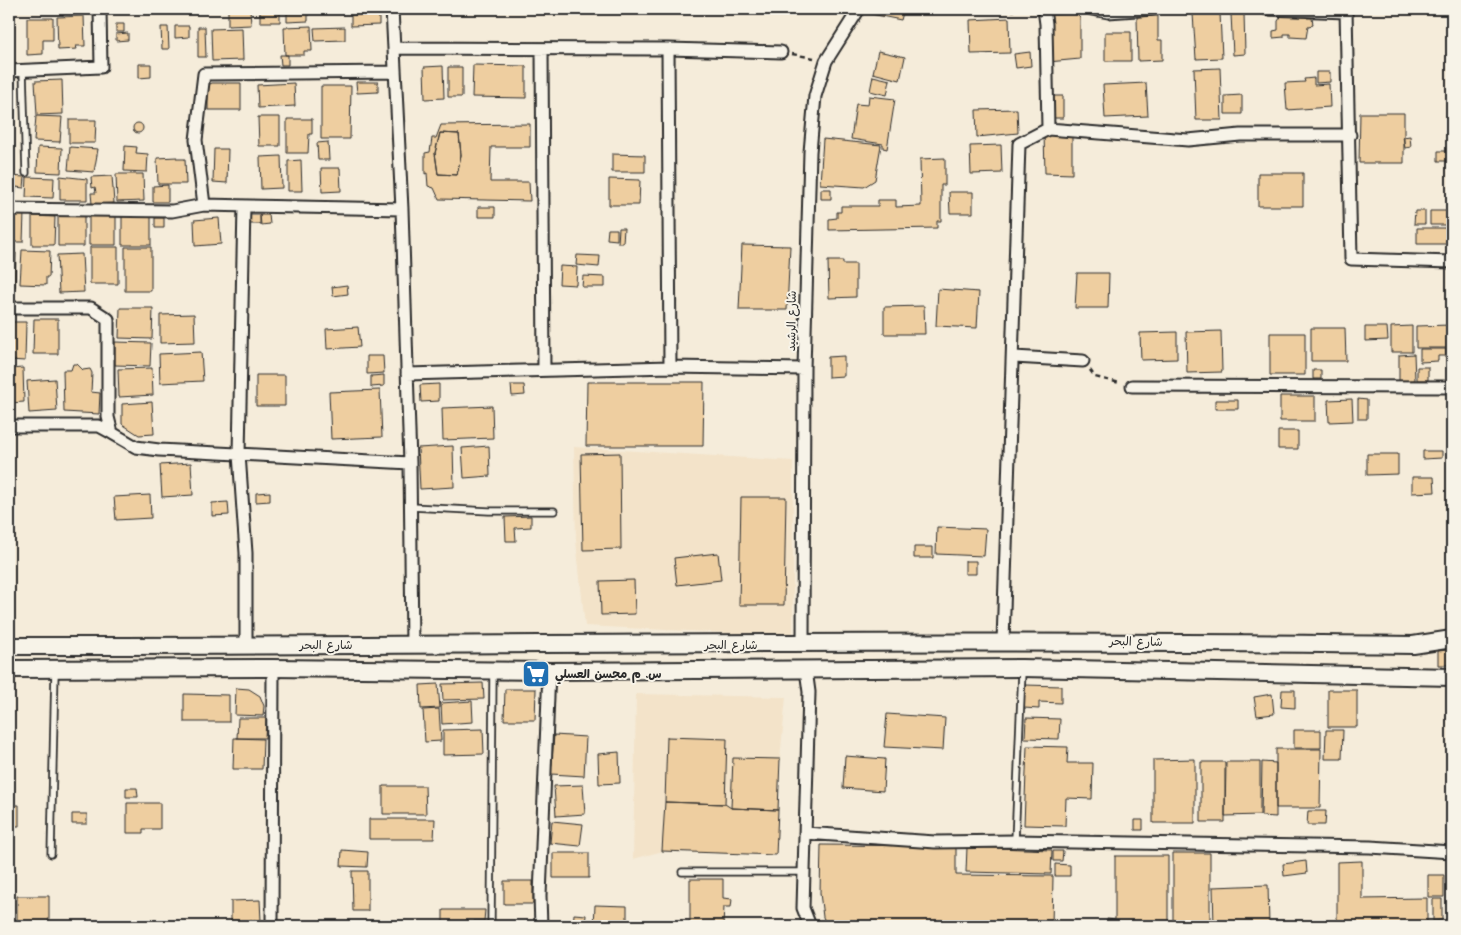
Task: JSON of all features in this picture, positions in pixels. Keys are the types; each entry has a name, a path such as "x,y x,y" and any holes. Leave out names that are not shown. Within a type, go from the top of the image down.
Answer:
{"main road":[{"name":"شارع البحر","path":"9,646 803,645 1003,642 1412,645 1452,639"},
{"path":"651,645 652,670"},
{"name":"شارع البحر","path":"9,669 273,668 549,671 1022,668 1452,677"}],"street":[{"path":"9,71 101,67 100,9"},
{"path":"392,9 402,210 410,463 412,646"},
{"name":"شارع الرشيد","path":"803,645 804,369 810,152 815,96 826,61 858,9"},
{"path":"1044,9 1048,129"},
{"path":"1092,9 1108,12 1151,9"},
{"path":"1267,9 1346,10 1351,260 1452,262"},
{"path":"395,48 668,49 781,52"},
{"path":"542,49 544,370"},
{"path":"668,49 670,367"},
{"path":"204,205 196,140 204,74 394,72"},
{"path":"1003,642 1014,357 1016,187 1019,144 1048,129 1188,140 1240,135 1350,135"},
{"path":"9,209 172,211 204,205 402,210"},
{"path":"244,206 239,454 246,554 246,646"},
{"path":"9,308 91,308 108,319 108,417 112,432"},
{"path":"1014,357 1083,361"},
{"path":"407,374 670,367 804,369"},
{"path":"1132,386 1452,387"},
{"path":"9,426 99,426 136,447 410,463"},
{"path":"272,926 273,668"},
{"path":"806,670 809,692 803,908 810,926"},
{"path":"541,926 540,896 549,671"},
{"path":"805,833 935,842 1015,841 1370,847 1452,852"}],"lane":[{"path":"23,70 26,173"},
{"path":"411,507 489,511 554,511"},
{"path":"1015,841 1022,668"},
{"path":"51,854 55,669"},
{"path":"491,926 494,670"},
{"path":"682,872 804,872"}],"path":[{"path":"781,52 826,61"},
{"path":"1083,361 1095,377 1132,386"}],"shaded area":[{"path":"574,447 793,461 793,636 585,626 576,540"},
{"path":"636,694 786,697 780,759 776,855 663,851 633,859"}],"building":[{"path":"228,9 250,9 251,25 228,26"},
{"path":"260,9 280,9 280,22 260,22"},
{"path":"287,9 308,9 308,21 287,22"},
{"path":"868,9 904,9 901,20 866,13"},
{"path":"971,9 1014,9 1014,11 971,12"},
{"path":"1075,13 1080,18 1080,59 1048,62 1046,15"},
{"path":"1220,13 1222,58 1196,59 1193,14"},
{"path":"1244,13 1245,54 1233,55 1231,14"},
{"path":"1306,13 1307,18 1312,18 1313,25 1308,26 1306,38 1290,37 1290,34 1284,34 1284,37 1273,38 1273,31 1278,30 1278,21 1283,14"},
{"path":"379,14 379,25 351,26 351,15"},
{"path":"84,16 85,46 76,46 77,49 58,50 57,17"},
{"path":"1158,16 1158,40 1162,40 1162,60 1138,61 1137,17"},
{"path":"27,18 53,18 53,40 43,40 43,54 27,55"},
{"path":"1009,18 1010,53 971,54 970,20"},
{"path":"116,24 124,24 124,32 116,32"},
{"path":"175,26 189,26 189,37 175,38"},
{"path":"311,26 312,51 304,51 304,55 285,55 284,27"},
{"path":"161,27 168,27 169,49 162,49"},
{"path":"198,27 205,27 206,57 198,57"},
{"path":"345,27 345,40 315,41 314,28"},
{"path":"242,28 243,60 212,61 211,29"},
{"path":"1105,32 1131,32 1131,61 1105,61"},
{"path":"128,33 128,40 116,41 116,34"},
{"path":"878,51 905,57 900,80 873,73"},
{"path":"1030,52 1031,66 1016,68 1014,54"},
{"path":"280,55 288,55 288,65 281,65"},
{"path":"139,64 151,64 151,77 139,78"},
{"path":"473,65 526,66 526,98 472,97"},
{"path":"443,66 444,98 425,99 424,67"},
{"path":"448,67 462,67 462,97 448,97"},
{"path":"1220,68 1222,120 1196,120 1194,69"},
{"path":"1316,72 1330,72 1330,82 1316,83"},
{"path":"873,76 890,80 887,95 870,91"},
{"path":"1314,78 1314,85 1329,84 1330,107 1287,110 1285,83 1305,82 1304,79"},
{"path":"62,80 63,114 37,115 35,81"},
{"path":"356,82 378,82 378,92 357,93"},
{"path":"212,83 241,83 241,110 208,110 208,85"},
{"path":"294,83 295,106 258,108 257,85"},
{"path":"1146,83 1148,116 1105,118 1103,85"},
{"path":"321,86 351,86 350,139 321,139"},
{"path":"1242,95 1242,114 1225,114 1225,96"},
{"path":"869,96 895,99 887,149 883,148 883,144 851,139 856,104 868,105"},
{"path":"1050,96 1063,96 1063,118 1050,118"},
{"path":"1017,109 1018,133 977,137 976,110"},
{"path":"1360,113 1404,113 1404,163 1359,163"},
{"path":"36,116 62,117 60,142 34,141"},
{"path":"258,117 280,117 280,146 259,146"},
{"path":"287,119 312,119 312,134 309,134 308,153 287,153"},
{"path":"69,120 96,120 95,143 69,143"},
{"path":"136,123 140,123 143,128 142,132 136,133 133,130 133,126"},
{"path":"530,124 530,147 491,147 490,182 529,182 530,201 439,199 434,188 428,186 427,173 425,174 425,153 430,152 432,138 436,138 441,125","holes":["440,133 459,134 461,155 457,175 438,174 435,153"]},
{"path":"440,133 459,134 461,155 457,175 438,174 435,153"},
{"path":"1044,133 1072,134 1072,174 1045,173"},
{"path":"1410,136 1411,147 1405,148 1403,137"},
{"path":"823,139 881,145 875,180 864,187 820,184"},
{"path":"328,142 329,160 318,160 317,143"},
{"path":"1001,145 1002,173 971,174 970,146"},
{"path":"125,146 137,147 136,153 148,154 147,172 124,171"},
{"path":"38,147 62,148 61,173 37,172"},
{"path":"70,147 98,149 94,172 68,170"},
{"path":"9,149 12,149 12,172 9,172"},
{"path":"214,149 228,149 227,183 213,182"},
{"path":"1438,151 1452,151 1452,161 1438,161"},
{"path":"612,154 645,155 645,172 612,172"},
{"path":"281,156 282,188 261,189 260,157"},
{"path":"177,157 177,159 185,159 186,184 158,184 157,158"},
{"path":"945,158 945,185 941,185 941,221 937,221 937,228 829,230 829,219 837,218 837,212 841,212 841,206 878,206 878,200 896,200 896,207 921,206 920,159"},
{"path":"301,160 302,191 288,191 288,161"},
{"path":"321,168 340,168 341,191 322,192"},
{"path":"1258,173 1303,173 1303,206 1258,206"},
{"path":"116,174 143,174 144,201 117,202"},
{"path":"9,176 25,177 24,188 16,187 15,205 9,205"},
{"path":"60,176 87,179 87,200 60,200"},
{"path":"112,176 114,203 92,204 91,193 96,193 95,187 92,188 91,177"},
{"path":"27,177 54,178 53,198 26,197"},
{"path":"609,179 640,180 639,205 609,205"},
{"path":"168,185 168,202 153,202 153,186"},
{"path":"821,189 831,189 831,199 821,199"},
{"path":"949,192 973,192 973,213 950,213"},
{"path":"478,207 495,207 495,217 478,217"},
{"path":"1415,211 1425,211 1425,224 1414,224"},
{"path":"1430,211 1452,211 1452,225 1430,225"},
{"path":"9,213 24,213 23,242 9,242"},
{"path":"122,214 151,214 151,245 122,245"},
{"path":"58,215 84,215 84,246 58,246"},
{"path":"89,215 116,215 116,245 89,245"},
{"path":"248,215 260,215 260,224 249,224"},
{"path":"260,215 269,215 270,224 261,225"},
{"path":"32,216 55,217 54,245 32,245"},
{"path":"155,218 164,218 164,228 155,228"},
{"path":"219,218 221,244 195,246 194,220"},
{"path":"619,228 624,228 623,243 618,243"},
{"path":"1417,228 1451,228 1451,244 1417,244"},
{"path":"608,229 617,229 617,240 607,239"},
{"path":"742,245 790,246 787,310 739,310"},
{"path":"90,247 118,247 118,284 90,284"},
{"path":"125,247 151,247 151,291 125,291"},
{"path":"22,250 50,251 49,277 46,277 46,285 20,284"},
{"path":"9,253 16,253 15,287 9,287"},
{"path":"82,254 84,292 59,293 57,255"},
{"path":"577,255 600,256 599,267 576,265"},
{"path":"828,261 843,261 843,264 856,264 856,297 829,298"},
{"path":"560,266 577,267 576,285 559,284"},
{"path":"1077,273 1109,273 1108,308 1075,308"},
{"path":"583,276 605,277 605,287 582,287"},
{"path":"347,285 348,294 333,296 332,287"},
{"path":"938,289 979,292 977,328 936,326"},
{"path":"924,306 925,334 884,334 884,307"},
{"path":"120,308 153,308 152,339 119,338"},
{"path":"194,314 195,342 160,343 160,315"},
{"path":"34,319 58,319 58,354 33,354"},
{"path":"9,322 26,322 25,361 9,360"},
{"path":"1451,325 1451,339 1447,339 1447,348 1416,348 1416,326"},
{"path":"1412,326 1412,352 1391,352 1391,327"},
{"path":"358,327 360,347 327,349 326,329"},
{"path":"1365,327 1387,327 1388,340 1365,341"},
{"path":"1311,328 1345,328 1346,361 1311,361"},
{"path":"1221,331 1222,372 1187,373 1186,332"},
{"path":"1177,332 1177,359 1141,360 1140,333"},
{"path":"1270,333 1305,333 1305,375 1270,375"},
{"path":"115,342 151,343 150,366 115,365"},
{"path":"1420,349 1446,349 1446,356 1438,356 1438,361 1420,362"},
{"path":"201,352 203,381 160,383 159,354"},
{"path":"1414,354 1415,380 1399,381 1399,355"},
{"path":"367,356 383,356 384,373 367,374"},
{"path":"844,356 844,376 828,377 828,357"},
{"path":"73,364 77,364 83,370 90,369 92,373 91,392 100,393 99,414 64,412 63,370 71,370"},
{"path":"1417,367 1428,367 1428,380 1417,380"},
{"path":"23,368 24,402 9,403 9,369"},
{"path":"152,368 153,395 119,397 118,369"},
{"path":"1313,370 1321,370 1321,379 1313,379"},
{"path":"256,375 285,375 285,406 256,406"},
{"path":"384,375 384,386 371,387 371,376"},
{"path":"55,379 57,411 29,413 27,381"},
{"path":"587,382 704,382 703,446 586,446"},
{"path":"439,384 439,401 421,402 420,385"},
{"path":"511,385 524,385 525,395 512,396"},
{"path":"380,390 382,437 331,439 329,392"},
{"path":"1280,396 1315,396 1315,421 1280,421"},
{"path":"1352,399 1353,421 1329,422 1328,400"},
{"path":"1358,399 1367,400 1367,419 1358,419"},
{"path":"1215,400 1238,400 1238,409 1215,409"},
{"path":"152,402 154,434 139,435 122,424 122,404"},
{"path":"492,406 493,438 443,440 442,408"},
{"path":"1278,431 1298,431 1298,449 1278,449"},
{"path":"453,446 454,487 420,489 418,448"},
{"path":"489,446 490,476 464,478 462,448"},
{"path":"1423,451 1442,451 1442,458 1423,459"},
{"path":"620,453 621,549 583,550 581,454"},
{"path":"1367,454 1398,454 1398,474 1367,475"},
{"path":"191,463 193,495 162,497 160,465"},
{"path":"1412,477 1434,477 1435,492 1412,493"},
{"path":"270,492 270,501 256,502 256,493"},
{"path":"150,495 151,518 116,520 114,497"},
{"path":"741,497 786,497 784,605 739,605"},
{"path":"228,502 229,515 212,516 212,503"},
{"path":"531,516 531,527 515,528 516,541 506,541 505,517"},
{"path":"937,527 986,529 984,556 936,554"},
{"path":"914,547 933,547 933,558 914,558"},
{"path":"718,553 721,580 677,585 674,558"},
{"path":"965,561 976,561 976,574 965,574"},
{"path":"634,580 635,614 601,615 600,581"},
{"path":"1448,650 1448,665 1438,665 1438,651"},
{"path":"483,683 484,699 443,700 442,684"},
{"path":"438,684 440,708 421,709 420,685"},
{"path":"1025,685 1061,686 1061,703 1039,702 1039,709 1024,708"},
{"path":"236,688 249,689 260,696 264,706 263,716 235,715"},
{"path":"505,689 536,689 535,720 504,720"},
{"path":"1282,690 1295,690 1295,708 1281,707"},
{"path":"1328,690 1357,690 1357,727 1328,727"},
{"path":"184,694 229,695 229,722 184,722"},
{"path":"1272,694 1274,714 1257,716 1254,697"},
{"path":"472,701 473,722 442,724 441,703"},
{"path":"439,709 441,741 425,742 423,710"},
{"path":"887,714 945,718 943,750 884,747"},
{"path":"238,718 266,718 265,738 237,738"},
{"path":"1026,718 1060,719 1059,739 1025,738"},
{"path":"483,729 484,754 443,755 443,730"},
{"path":"1294,730 1321,730 1321,748 1294,748"},
{"path":"1326,730 1343,730 1342,759 1325,759"},
{"path":"554,735 586,737 584,776 551,774"},
{"path":"667,737 727,739 725,804 665,802"},
{"path":"234,738 263,739 262,769 233,769"},
{"path":"1027,746 1068,747 1067,763 1093,763 1092,799 1066,798 1065,826 1024,825"},
{"path":"1276,749 1321,749 1320,808 1276,808"},
{"path":"619,752 620,783 599,784 598,754"},
{"path":"845,756 885,759 883,791 843,788"},
{"path":"733,758 780,759 778,810 731,808"},
{"path":"1195,759 1195,823 1153,823 1153,760"},
{"path":"1201,762 1225,762 1225,822 1201,822"},
{"path":"1226,762 1260,762 1260,815 1225,816"},
{"path":"1262,762 1276,763 1276,817 1261,816"},
{"path":"583,785 585,814 556,816 554,786"},
{"path":"383,786 425,786 426,814 383,814"},
{"path":"126,788 137,788 138,797 126,797"},
{"path":"665,802 725,804 731,808 778,810 776,855 662,851"},
{"path":"127,803 160,803 160,829 143,829 143,833 127,833"},
{"path":"9,805 19,805 19,826 9,826"},
{"path":"1308,811 1326,811 1325,825 1307,825"},
{"path":"72,814 87,814 87,824 72,824"},
{"path":"369,819 435,819 434,839 369,839"},
{"path":"1135,820 1143,820 1143,830 1135,830"},
{"path":"552,821 583,824 580,846 550,843"},
{"path":"821,845 956,846 956,875 1053,876 1052,926 827,926 823,917 820,893"},
{"path":"967,847 1052,850 1051,874 966,872"},
{"path":"342,850 368,852 367,867 341,866"},
{"path":"1053,851 1063,851 1062,861 1053,861"},
{"path":"553,853 589,853 589,878 553,878"},
{"path":"1173,853 1210,853 1210,926 1173,926"},
{"path":"1115,856 1168,856 1168,926 1108,926 1107,919 1115,920"},
{"path":"1306,861 1307,873 1284,876 1283,864"},
{"path":"1362,861 1362,899 1427,898 1427,926 1337,926 1337,862"},
{"path":"1055,864 1070,865 1070,876 1055,876"},
{"path":"352,871 368,871 368,911 353,911"},
{"path":"1428,875 1444,875 1444,897 1428,897"},
{"path":"690,879 723,879 723,898 732,899 731,907 724,907 723,926 690,926"},
{"path":"504,881 533,881 533,904 504,904"},
{"path":"1268,885 1269,926 1214,926 1213,887"},
{"path":"17,896 49,896 49,922 17,923"},
{"path":"1433,899 1442,899 1442,920 1433,921"},
{"path":"260,900 261,921 231,921 231,901"},
{"path":"595,905 627,906 627,926 594,926"},
{"path":"443,910 485,910 484,921 474,921 474,926 443,926"},
{"path":"574,914 586,915 585,926 573,926"}],"place":[{"name":"س. م محسن العسلي","path":"536,674"}]}
